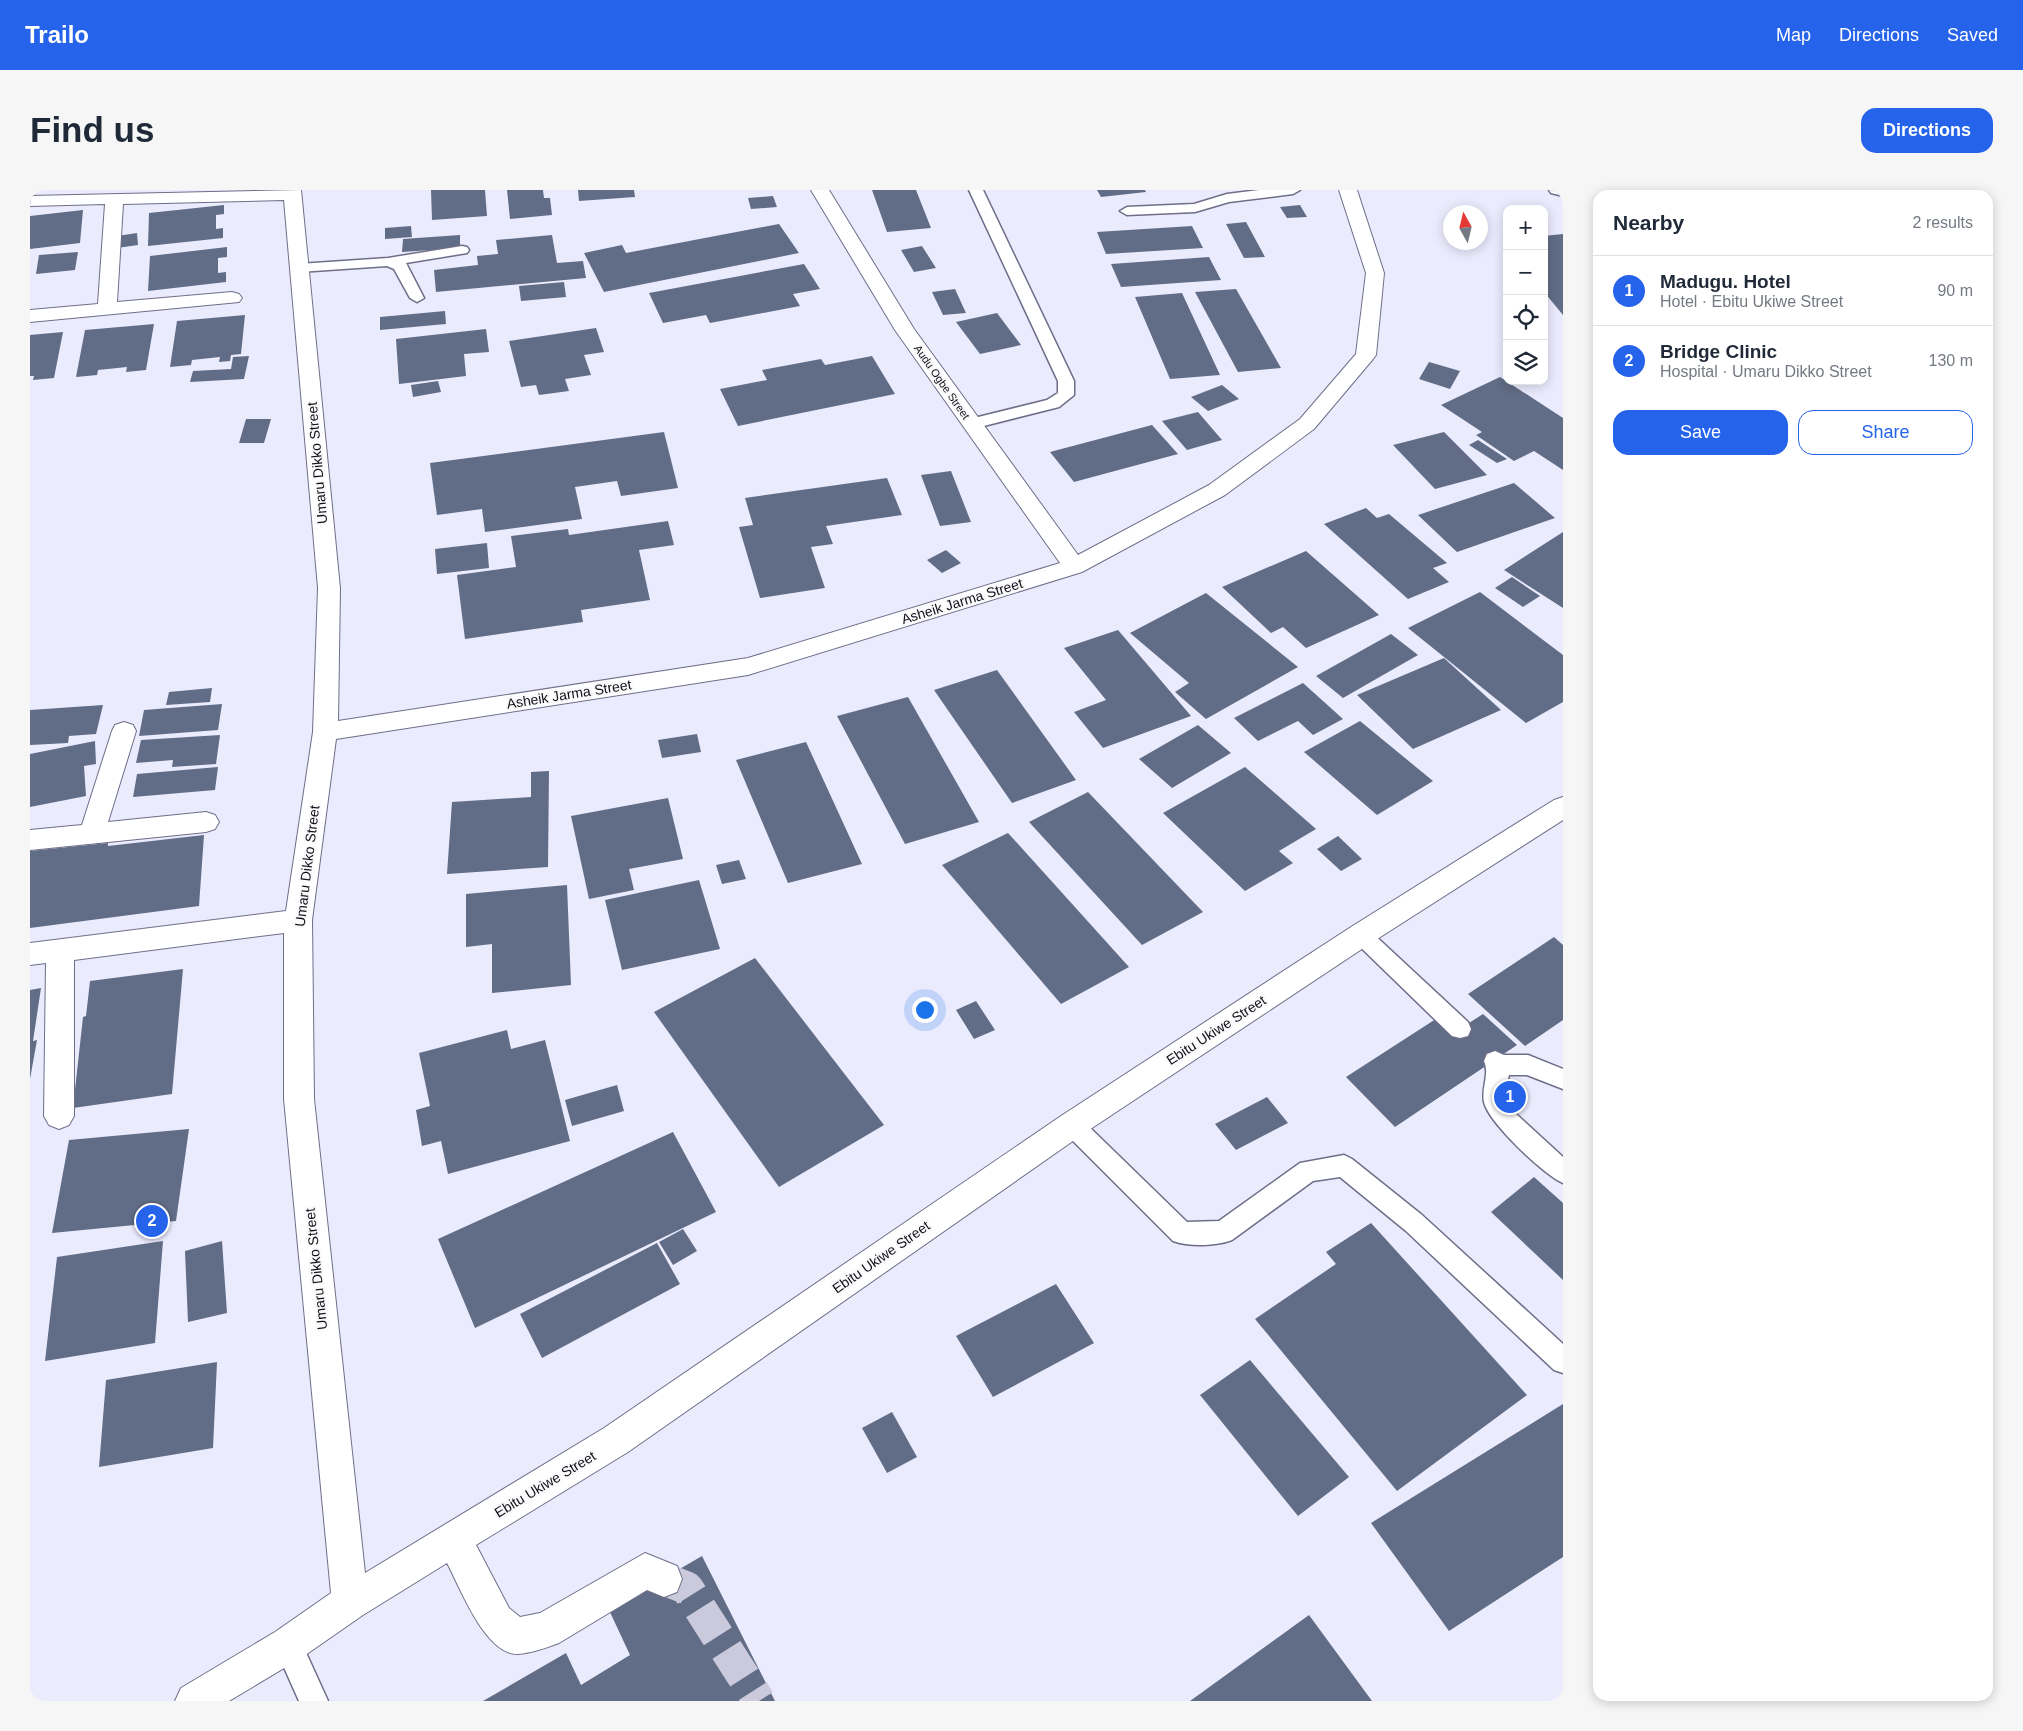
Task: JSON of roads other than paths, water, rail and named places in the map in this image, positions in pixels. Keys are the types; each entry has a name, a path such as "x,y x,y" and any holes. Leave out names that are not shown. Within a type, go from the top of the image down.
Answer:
{"street":[{"name":"Audu Ogbe Street","path":"820,190 905,330 1074,567"},
{"name":"Asheik Jarma Street","path":"325,732 748,666 1074,567 1217,490 1307,424 1366,355 1375,273 1348,190"},
{"path":"30,201 292,192"},
{"name":"Umaru Dikko Street","path":"292,192 329,588 325,732 298,920 299,1099 350,1602"},
{"path":"107,310 114,198"},
{"path":"30,316 232,298"},
{"path":"92,832 124,731"},
{"name":"Ebitu Ukiwe Street","path":"194,1701 288,1645 350,1602 616,1440 1072,1125 1361,935 1563,807"},
{"path":"30,840 92,832 206,822"},
{"path":"30,954 298,920"},
{"path":"59,1116 60,950"},
{"path":"454,1539 496,1621 516,1636 546,1630 645,1571 664,1578"}],"lane":[{"path":"972,424 1054,404 1066,396 1066,382 976,190"},
{"path":"1127,211 1195,208 1227,198 1271,191 1294,190"},
{"path":"1556,190 1563,192"},
{"path":"299,268 388,262 462,250"},
{"path":"388,262 400,266 417,298"},
{"path":"1361,935 1460,1028"},
{"path":"1563,1079 1528,1065 1497,1063 1495,1095 1496,1106 1504,1117 1563,1172"},
{"path":"1072,1125 1182,1233 1223,1232 1308,1171 1344,1166 1414,1223 1563,1361"},
{"path":"288,1645 314,1701"}],"tunnel":[{"path":"664,1579 687,1588 759,1701"}],"place":[{"name":"Madugu. Hotel","path":"1510,1097"},
{"name":"Bridge Clinic","path":"152,1221"}]}
